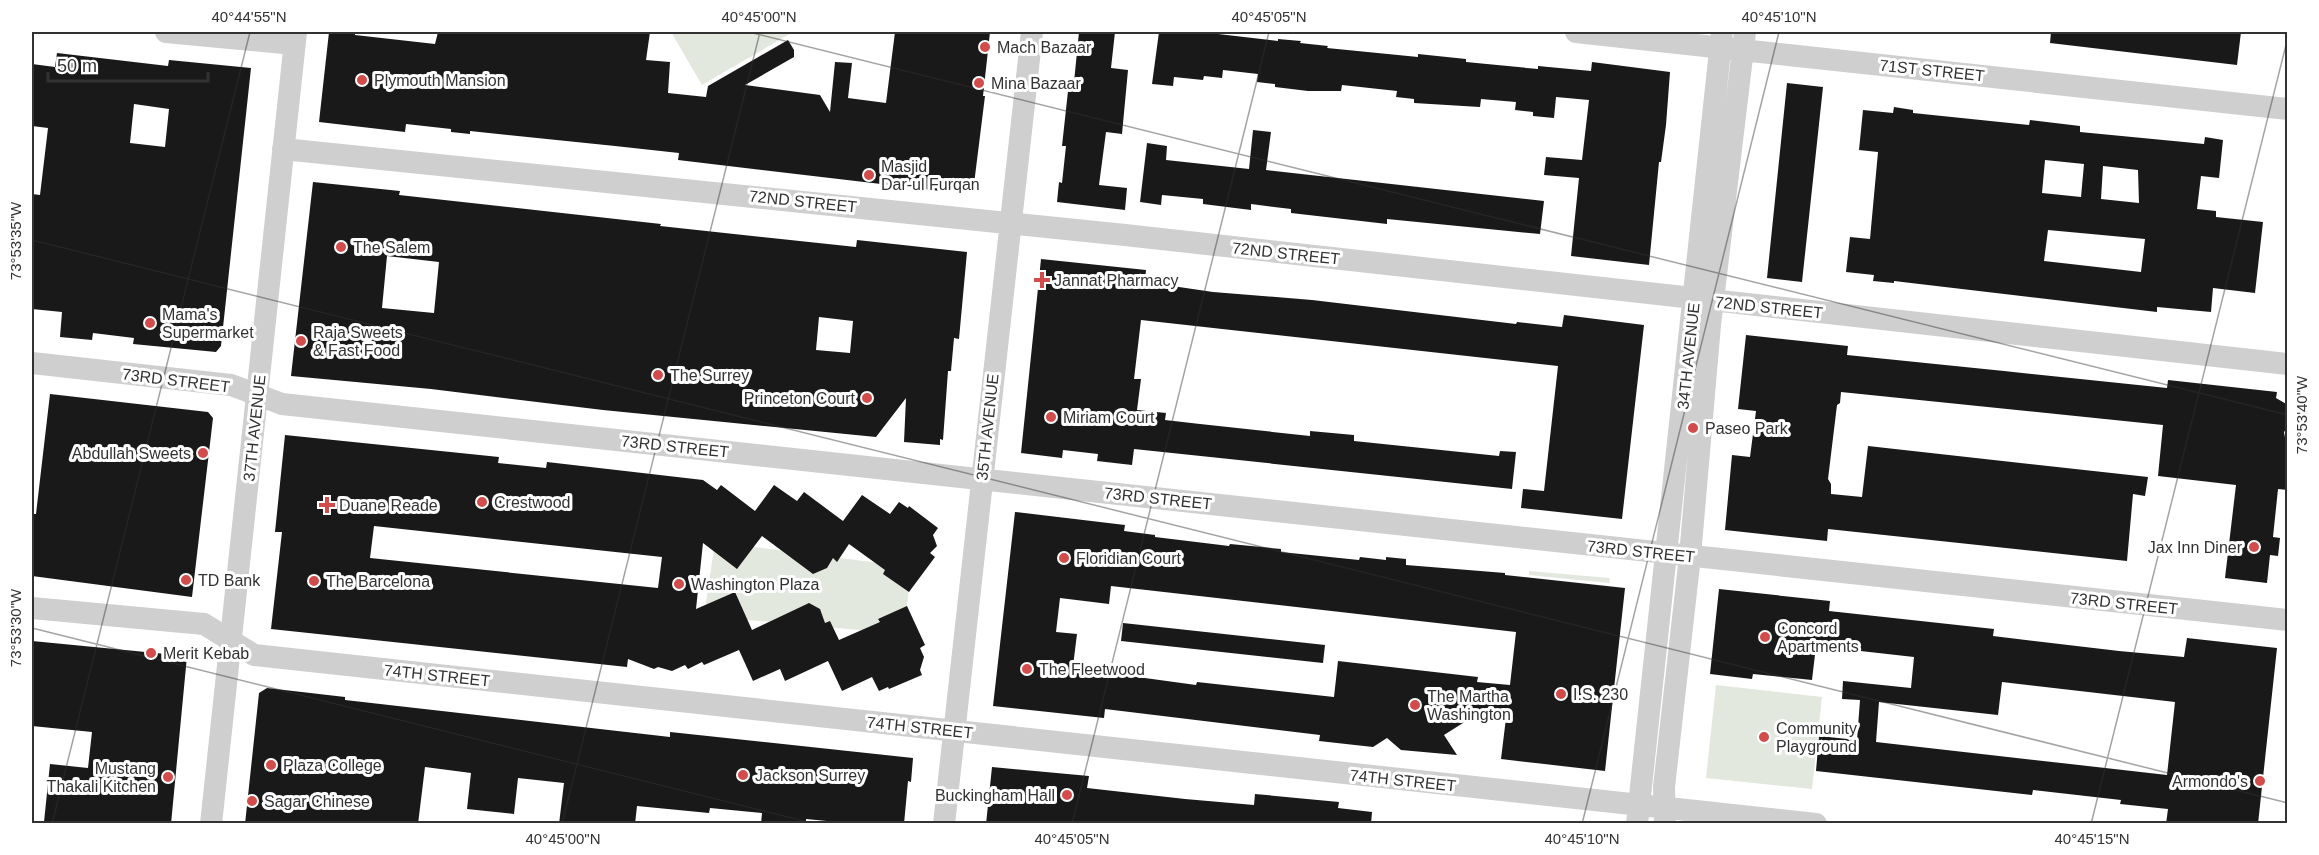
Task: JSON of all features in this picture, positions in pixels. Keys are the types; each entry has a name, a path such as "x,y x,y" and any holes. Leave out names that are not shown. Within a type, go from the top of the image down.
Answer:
{"street":[{"path":"166,32 295,38"},
{"name":"35TH AVENUE","path":"944,824 1032,32"},
{"name":"71ST STREET","path":"1576,32 1733,39 2288,109"},
{"name":"37TH AVENUE","path":"211,824 295,38"},
{"name":"34TH AVENUE","path":"1637,814 1667,553 1703,300 1733,39"},
{"name":"72ND STREET","path":"283,148 1010,223 2288,364"},
{"name":"34TH AVENUE","path":"1665,816 1664,787 1690,556 1703,300"},
{"name":"73RD STREET","path":"32,363 231,385 282,404 2288,620"},
{"name":"74TH STREET","path":"32,608 204,624 254,655 954,731 1637,814 1816,824"}],"shaded area":[{"path":"671,32 793,32 702,85"},
{"path":"715,542 911,567 904,634 704,616"},
{"path":"1529,571 1610,578 1609,583 1529,575"},
{"name":"Community Playground","path":"1716,685 1822,697 1812,789 1706,778"}],"building":[{"path":"329,32 355,32 355,35 435,44 438,32 650,32 646,60 670,62 668,93 706,97 708,86 788,40 794,50 794,57 745,85 820,95 830,112 835,62 852,63 848,98 886,103 895,32 990,32 973,192 950,190 949,192 678,160 679,153 615,146 470,131 470,134 451,132 451,129 406,124 405,132 319,122"},
{"path":"1079,32 1115,32 1111,68 1128,70 1122,134 1106,132 1099,185 1127,188 1125,210 1057,202 1059,182 1062,183 1066,146 1062,146 1069,82 1074,82"},
{"path":"1159,32 1201,32 1278,41 1278,39 1301,41 1300,43 1328,46 1327,48 1418,57 1418,54 1466,59 1466,62 1538,69 1538,66 1591,71 1592,62 1670,72 1649,265 1571,256 1579,178 1544,175 1546,157 1582,160 1589,100 1556,97 1554,118 1533,116 1533,112 1515,110 1516,102 1481,99 1480,107 1414,103 1414,99 1396,97 1397,91 1342,85 1341,91 1308,91 1257,82 1258,74 1223,70 1222,78 1204,76 1203,80 1174,77 1173,86 1152,84"},
{"path":"2051,32 2241,32 2237,65 2050,43"},
{"path":"57,53 168,66 169,60 251,68 221,346 216,352 133,344 134,338 93,333 92,340 60,337 62,312 32,309 32,194 40,195 48,128 32,126 32,64 55,67","holes":["134,104 169,109 165,147 130,143"]},
{"path":"1787,83 1823,87 1802,282 1767,278"},
{"path":"1894,107 1913,110 1913,113 2029,125 2030,120 2080,126 2080,132 2204,144 2205,137 2223,140 2219,178 2201,176 2197,209 2216,211 2216,217 2263,222 2255,293 2213,288 2211,312 2157,307 2157,312 1894,281 1894,283 1873,281 1874,275 1846,272 1850,237 1870,239 1878,152 1859,150 1863,110 1893,113","holes":["2045,160 2084,164 2081,197 2042,193","2103,166 2138,170 2139,203 2101,199","2048,230 2145,239 2141,272 2044,261"]},
{"path":"1253,130 1271,132 1266,170 1544,201 1540,234 1387,219 1387,224 1291,213 1291,209 1251,204 1251,210 1203,204 1203,199 1162,195 1161,205 1140,202 1147,143 1167,146 1166,160 1249,169"},
{"path":"313,182 400,191 399,195 856,247 857,240 967,252 959,339 954,338 951,371 948,371 943,440 940,439 940,445 904,442 906,398 876,437 291,376","holes":["387,256 439,262 434,313 382,308","819,317 853,321 850,353 816,350"]},
{"path":"1041,259 1146,270 1145,282 1213,292 1312,300 1516,324 1517,322 1562,327 1564,315 1644,325 1622,519 1521,508 1523,489 1544,491 1558,366 1141,320 1134,379 1141,379 1137,410 1166,413 1165,420 1200,424 1310,436 1310,431 1354,435 1354,441 1499,456 1500,451 1516,452 1512,489 1134,449 1132,465 1097,461 1098,454 1063,450 1062,458 1021,453"},
{"path":"1746,335 1848,346 1847,355 2167,388 2168,380 2277,392 2276,398 2288,405 2288,427 2284,432 2288,453 2288,490 2278,489 2273,537 2280,538 2278,556 2270,555 2267,583 2225,578 2236,485 2158,476 2163,425 1841,392 1840,403 1837,405 1828,479 1831,484 1831,494 1862,497 1868,446 2148,477 2145,496 2133,494 2127,561 1828,529 1827,541 1725,530 1732,455 1750,457 1756,411 1738,409"},
{"path":"50,394 208,412 213,418 192,597 32,576 32,514 36,514"},
{"path":"285,435 499,457 498,463 546,468 547,462 703,480 717,490 721,485 755,511 774,485 797,501 804,492 843,521 862,495 890,514 899,502 908,508 909,506 938,528 933,535 937,546 930,553 935,557 909,592 883,574 885,570 849,544 837,562 833,558 827,568 813,574 762,536 737,569 703,543 696,609 735,592 752,630 809,603 820,609 825,623 830,621 839,640 880,622 878,619 907,606 925,645 920,648 924,657 920,670 922,675 879,691 872,677 842,691 828,661 785,681 780,669 753,681 739,650 704,665 702,662 688,669 685,665 672,671 658,667 654,669 628,659 627,667 271,629 282,532 275,532","holes":["374,526 662,557 658,588 370,558"]},
{"path":"1015,512 1125,525 1124,531 1155,535 1155,537 1229,546 1230,544 1281,549 1281,552 1359,560 1360,557 1386,560 1386,557 1406,559 1406,565 1505,573 1505,575 1625,588 1605,771 1501,759 1506,718 1474,716 1444,735 1457,755 1401,750 1387,738 1373,747 1319,741 1320,735 1105,709 1104,718 993,706","holes":["1111,586 1516,632 1510,685 1477,682 1478,677 1338,661 1334,697 1197,682 1196,685 1073,666 1077,634 1056,632 1060,598 1109,604"]},
{"path":"1719,589 1830,601 1829,611 1994,629 1993,636 2119,651 2184,657 2187,638 2277,648 2258,824 2166,824 2168,809 2120,804 2121,800 2033,790 2032,795 1816,771 1819,736 1857,740 1860,700 1842,699 1843,681 1911,688 1914,657 1816,646 1812,680 1753,674 1752,679 1710,674","holes":["2002,682 2175,702 2167,775 1876,742 1879,702 1998,715"]},
{"path":"1123,623 1325,645 1323,663 1121,641"},
{"path":"32,641 187,656 171,824 44,822 50,764 88,768 92,732 32,726"},
{"path":"267,688 345,697 345,700 670,737 670,732 913,758 911,782 908,781 904,824 858,824 806,819 806,824 761,824 762,813 710,808 709,813 637,806 635,824 559,824 564,783 518,778 514,814 467,809 471,773 425,767 418,824 245,824 259,693"},
{"path":"992,767 1089,776 1087,788 1185,799 1254,805 1255,794 1339,802 1338,808 1372,812 1371,824 986,824"}],"place":[{"name":"Mach Bazaar","path":"985,47"},
{"name":"Plymouth Mansion","path":"362,80"},
{"name":"Mina Bazaar","path":"979,83"},
{"name":"Masjid Dar-ul Furqan","path":"869,175"},
{"name":"The Salem","path":"341,247"},
{"name":"Jannat Pharmacy","path":"1042,280"},
{"name":"Mama's Supermarket","path":"150,323"},
{"name":"Raja Sweets & Fast Food","path":"301,341"},
{"name":"The Surrey","path":"658,375"},
{"name":"Princeton Court","path":"867,398"},
{"name":"Miriam Court","path":"1051,417"},
{"name":"Paseo Park","path":"1693,428"},
{"name":"Abdullah Sweets","path":"203,453"},
{"name":"Crestwood","path":"482,502"},
{"name":"Duane Reade","path":"327,505"},
{"name":"Jax Inn Diner","path":"2254,547"},
{"name":"Floridian Court","path":"1064,558"},
{"name":"TD Bank","path":"186,580"},
{"name":"The Barcelona","path":"314,581"},
{"name":"Washington Plaza","path":"679,584"},
{"name":"Concord Apartments","path":"1765,637"},
{"name":"Merit Kebab","path":"151,653"},
{"name":"The Fleetwood","path":"1027,669"},
{"name":"I.S. 230","path":"1561,694"},
{"name":"The Martha Washington","path":"1415,705"},
{"name":"Community Playground","path":"1764,737"},
{"name":"Plaza College","path":"271,765"},
{"name":"Jackson Surrey","path":"743,775"},
{"name":"Mustang Thakali Kitchen","path":"168,777"},
{"name":"Armondo's","path":"2260,781"},
{"name":"Buckingham Hall","path":"1067,795"},
{"name":"Sagar Chinese","path":"252,801"}]}
